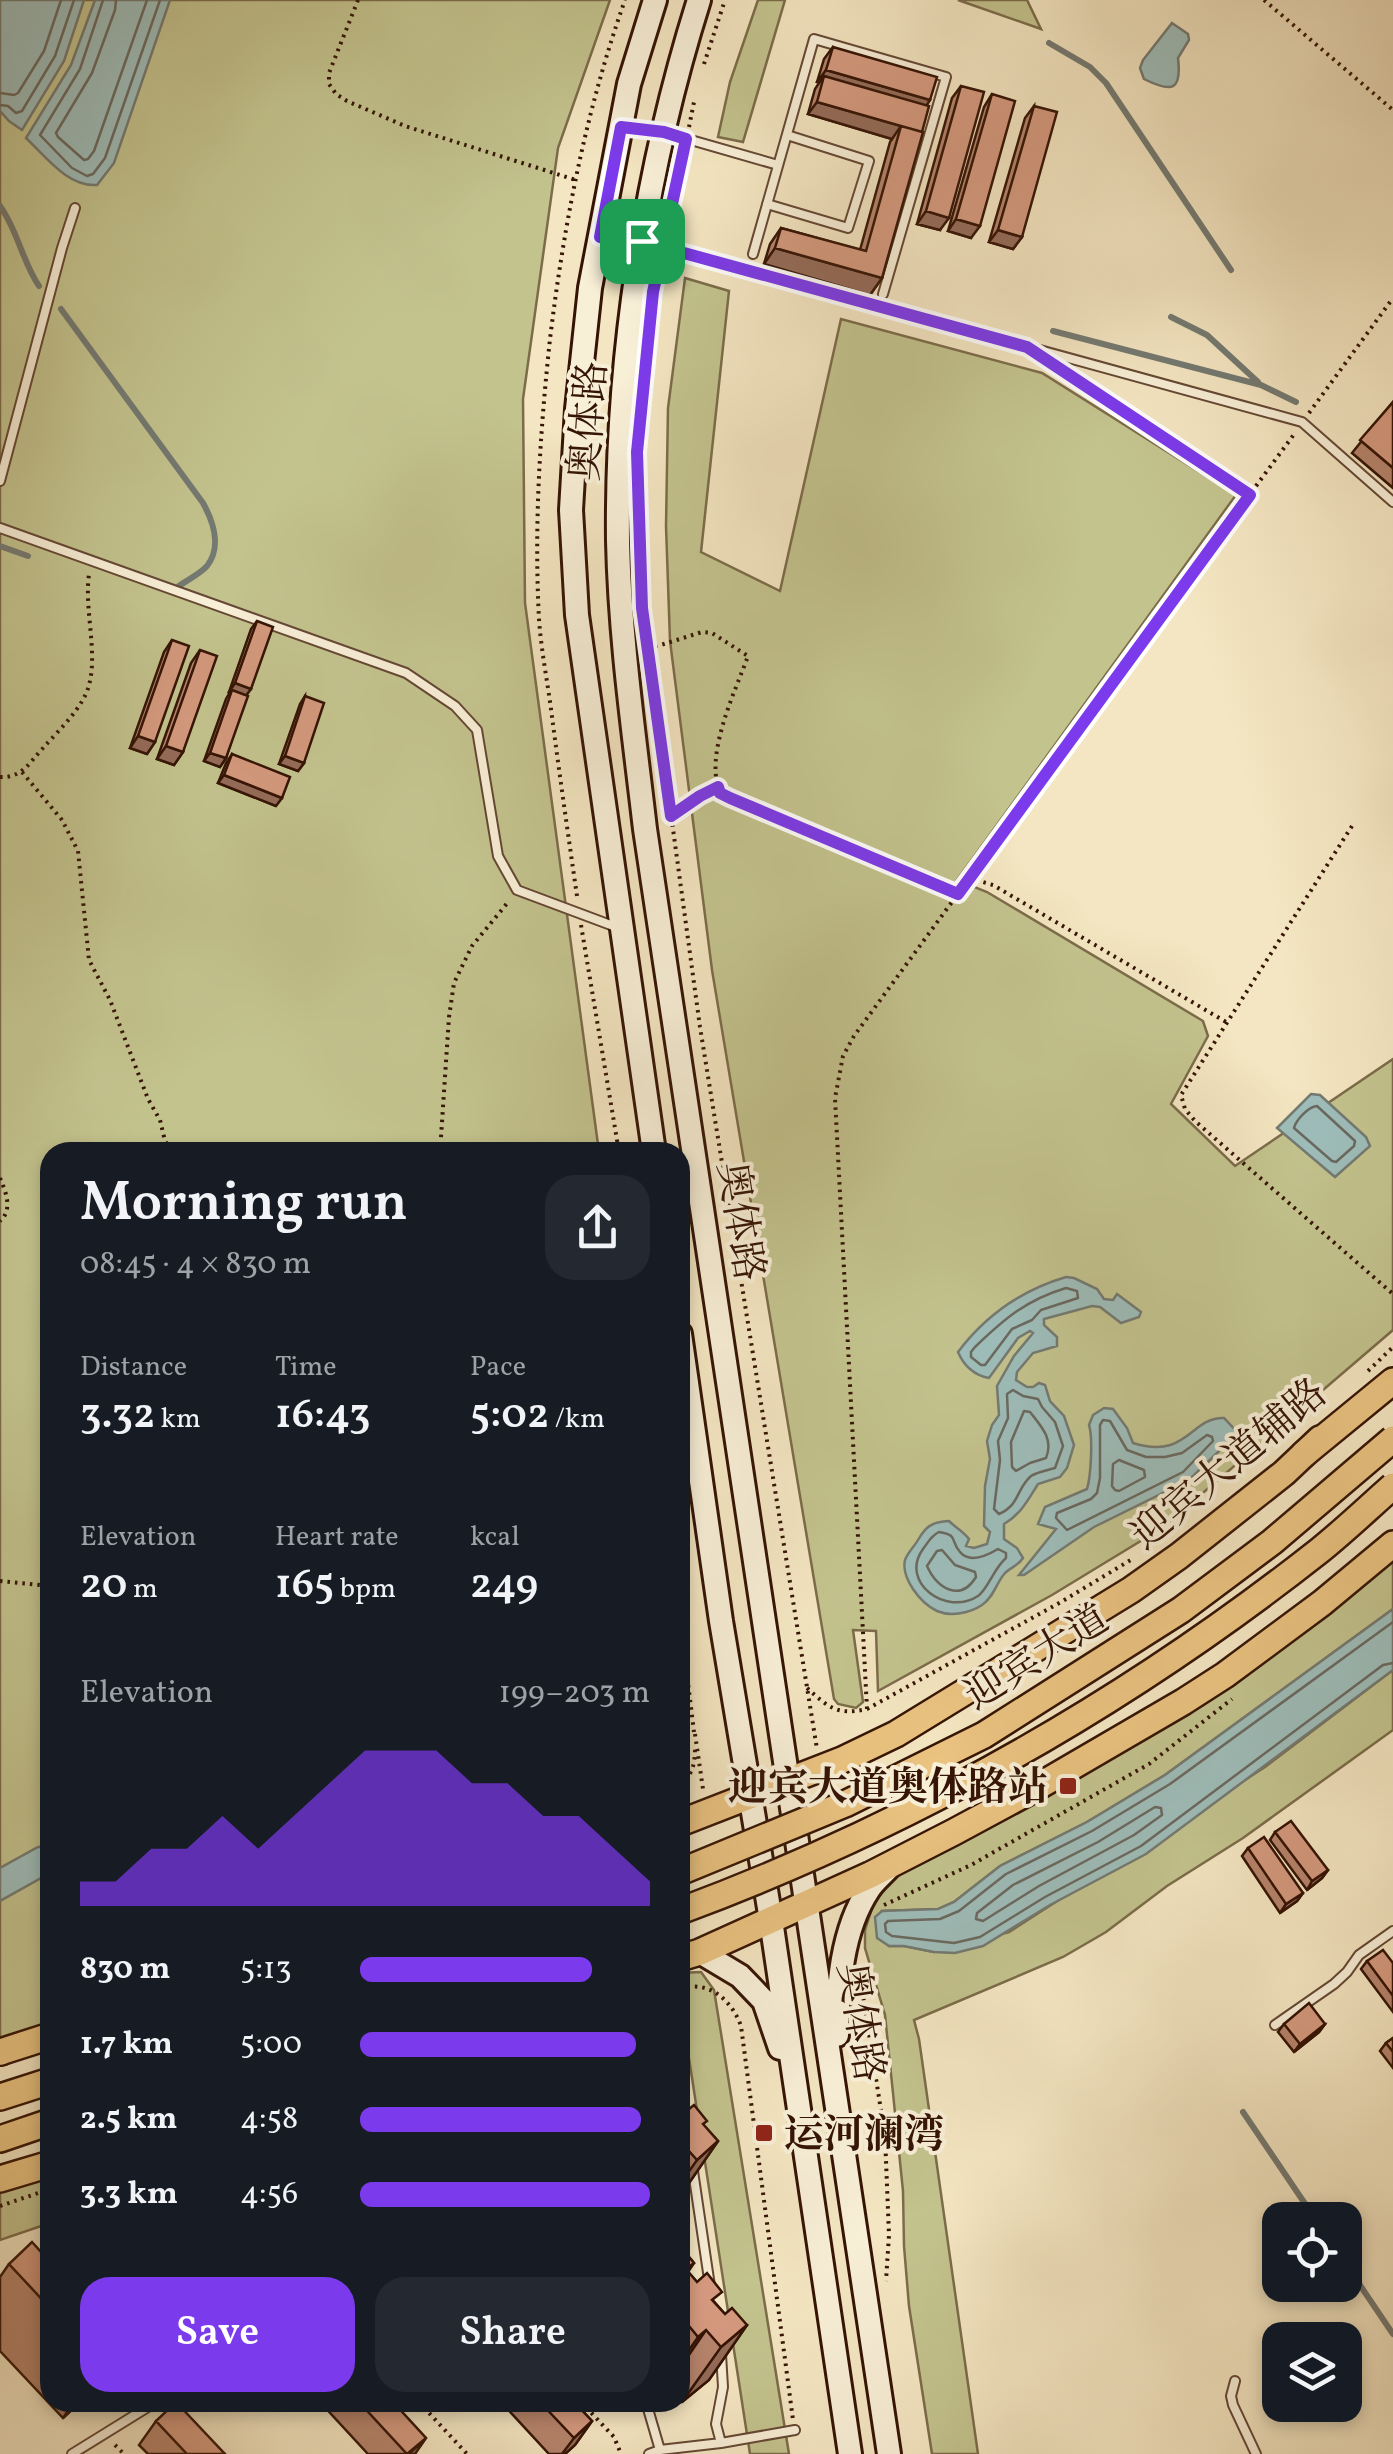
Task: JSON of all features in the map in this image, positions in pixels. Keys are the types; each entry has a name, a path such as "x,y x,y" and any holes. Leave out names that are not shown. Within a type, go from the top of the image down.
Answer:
{"main road":[{"name":"奥体路","path":"653,1142 578,614 571,510 590,288 630,84 655,0"},
{"name":"奥体路","path":"698,0 676,72 675,136 652,244 632,309 620,438 618,541 624,646 645,830 889,2454"},
{"name":"迎宾大道辅路","path":"690,1819 896,1734 1131,1590 1304,1454 1393,1371"},
{"path":"1304,1454 1393,1381"},
{"name":"奥体路","path":"690,1406 720,1621 800,2106 850,2454"},
{"name":"迎宾大道","path":"690,1868 845,1804 984,1735 1181,1610 1272,1542 1393,1439"},
{"name":"迎宾大道","path":"690,1906 869,1832 961,1787 1073,1723 1192,1646 1320,1550 1393,1486"},
{"path":"690,1955 892,1864 1032,1790 1183,1702 1322,1604 1393,1544"},
{"path":"836,2099 838,1988 848,1936 869,1890 892,1864"},
{"path":"690,1955 740,1976 764,2001 800,2106"},
{"path":"0,2052 40,2039"},
{"path":"0,2097 40,2084"},
{"path":"0,2139 40,2125"},
{"path":"0,2179 40,2170"},
{"path":"0,2190 40,2172"}],"lane":[{"path":"753,254 814,39 946,78 883,294"},
{"path":"621,127 675,136 778,165"},
{"path":"767,204 848,228 869,161 787,135"},
{"path":"0,481 74,208"},
{"path":"600,237 652,244 1302,422 1393,502"},
{"path":"1027,347 1250,495"},
{"path":"0,528 406,673 455,706 477,730 498,856 517,890 623,929"},
{"path":"1275,2025 1334,1984 1359,1955 1393,1932"},
{"path":"690,2156 712,2299"},
{"path":"720,2351 723,2387 716,2424 721,2443"},
{"path":"1235,2381 1233,2405 1256,2454"},
{"path":"72,2454 140,2412"},
{"path":"649,2412 660,2450"},
{"path":"649,2454 795,2430"}],"path":[{"path":"358,0 329,73 329,84 336,94 405,126 576,180"},
{"path":"700,77 725,0"},
{"path":"1264,0 1393,110"},
{"path":"652,244 675,136 696,96"},
{"path":"867,1710 835,1098 843,1056 1393,298"},
{"path":"0,777 10,778 22,772 72,716 89,688 90,560"},
{"path":"644,622 704,1046 820,1768"},
{"path":"648,649 702,632 712,633 748,656 721,731 716,782 720,793 958,894"},
{"path":"22,772 62,820 78,851 89,960 160,1120 165,1142"},
{"path":"671,816 718,787"},
{"path":"1352,826 1181,1095 1184,1108 1195,1121 1393,1294"},
{"path":"969,878 993,885 1226,1023"},
{"path":"441,1142 454,982 472,946 517,890"},
{"path":"0,1178 8,1206 0,1221"},
{"path":"1365,1374 1393,1347"},
{"path":"807,1688 836,1710 867,1710 1142,1554"},
{"path":"0,1581 40,1585"},
{"path":"878,1908 970,1865 1149,1764 1238,1694"},
{"path":"690,1701 695,1763 690,1776"},
{"path":"860,1971 885,2136 889,2235"},
{"path":"690,1988 700,1986 728,2001 741,2026 795,2430"},
{"path":"0,2206 40,2192"},
{"path":"427,2412 467,2454"},
{"path":"590,2412 614,2438 621,2454"}],"green space":[{"path":"0,0 610,0 558,148 523,399 525,603 598,1142 40,1142 40,2046 0,2060"},
{"path":"758,0 785,0 743,142 718,137 730,82"},
{"path":"958,0 1027,0 1041,29"},
{"path":"685,278 729,291 701,552 780,591 841,319 1042,373 1236,495 957,880 987,892 1203,1021 1208,1036 1171,1104 1235,1166 1393,1059 1393,1330 1162,1528 1052,1595 878,1691 876,1631 853,1630 863,1702 856,1708 838,1704 834,1699 712,970 670,641 666,526 668,408"},
{"path":"1393,1539 1393,1609 1165,1775 1087,1822 1000,1866 954,1902 939,1909 882,1911 889,1946 934,1952 1009,1932 1265,1767 1393,1670 1393,1730 1106,1932 1063,1957 914,2020 978,2454 932,2454 909,2306 903,2191 885,2015 865,1948 865,1930 873,1905 906,1859 1140,1729"},
{"path":"701,1972 714,1990 789,2454 750,2454 690,2065 690,1973"},
{"path":"40,2171 40,2226 0,2240 0,2184"}],"water":[{"path":"0,0 84,0 64,61 22,130 0,111"},
{"path":"95,0 170,0 114,163 97,185 67,176 26,138 71,65"},
{"path":"1172,23 1188,34 1189,40 1178,58 1176,83 1168,87 1144,79 1140,68"},
{"path":"1311,1094 1320,1095 1366,1137 1370,1146 1335,1177 1277,1128"},
{"path":"1066,1277 1097,1289 1104,1299 1113,1300 1117,1294 1141,1312 1139,1317 1121,1323 1100,1307 1092,1306 1044,1319 1044,1325 1057,1337 1057,1346 1033,1353 1017,1372 1016,1380 1027,1387 1045,1385 1050,1401 1064,1416 1074,1445 1067,1468 1060,1477 1038,1484 1020,1511 1004,1524 1004,1539 1023,1558 1005,1573 986,1602 960,1613 937,1611 913,1589 905,1560 924,1531 938,1522 949,1521 962,1532 969,1539 966,1546 987,1544 987,1441 999,1415 997,1386 1033,1333 1018,1338 989,1378 970,1369 958,1352 980,1326 1006,1306 1034,1289"},
{"path":"1104,1408 1113,1409 1133,1443 1151,1447 1177,1442 1213,1419 1224,1418 1238,1433 1189,1480 1094,1527 1019,1575 1056,1529 1038,1524 1045,1507 1087,1489 1089,1425 1093,1415"},
{"path":"1393,1609 1393,1670 1146,1854 983,1946 955,1953 934,1952 889,1946 877,1938 875,1917 882,1911 938,1909 954,1902 1000,1866 1087,1822 1165,1775"},
{"path":"38,1847 40,1879 0,1901 0,1868"}],"building":[{"path":"833,47 937,77 930,100 826,70"},
{"path":"824,76 929,106 922,132 817,102"},
{"path":"961,86 984,92 949,218 926,211"},
{"path":"992,94 1015,101 980,226 956,219"},
{"path":"1034,106 1057,112 1022,237 998,230"},
{"path":"901,126 923,132 882,278 775,248 781,228 866,251"},
{"path":"1393,402 1393,468 1360,440"},
{"path":"257,621 273,627 251,689 235,683"},
{"path":"172,640 189,646 155,742 138,736"},
{"path":"200,650 217,656 183,752 166,746"},
{"path":"232,690 248,696 226,758 210,753"},
{"path":"305,696 324,703 304,763 285,756"},
{"path":"232,754 290,777 282,798 224,775"},
{"path":"1291,1821 1328,1870 1312,1881 1275,1832"},
{"path":"1264,1837 1303,1893 1286,1904 1248,1848"},
{"path":"1383,1950 1393,1963 1393,1996 1367,1961"},
{"path":"1309,2003 1325,2024 1300,2044 1284,2024"},
{"path":"694,2105 707,2121 703,2124 718,2141 697,2160 690,2152 690,2108"},
{"path":"32,2242 40,2251 40,2297 9,2264"},
{"path":"707,2273 722,2292 712,2300 725,2314 732,2308 747,2325 721,2347 706,2330 698,2337 690,2327 690,2274 697,2282"},
{"path":"165,2412 185,2412 225,2454 187,2454 156,2421"},
{"path":"368,2412 402,2412 426,2438 407,2454"},
{"path":"549,2412 583,2412 592,2421 574,2438"}],"waterway":[{"path":"1049,43 1090,67 1106,83 1231,270"},
{"path":"0,206 39,286"},
{"path":"61,309 203,503 210,518 215,542 212,559 179,586"},
{"path":"1171,317 1207,335 1258,382"},
{"path":"1053,331 1261,385 1296,402"},
{"path":"0,546 28,556"},
{"path":"1243,2112 1304,2202"},
{"path":"1362,2288 1393,2334"}],"place":[{"name":"迎宾大道奥体路站","path":"1068,1786"},
{"name":"运河澜湾","path":"764,2133"}],"route":[{"path":"642,241 600,237 621,127 686,139 662,247 653,292 637,452 642,608 671,816 718,787 720,793 730,798 958,894 1250,495 1027,347 662,247 642,241"}]}
